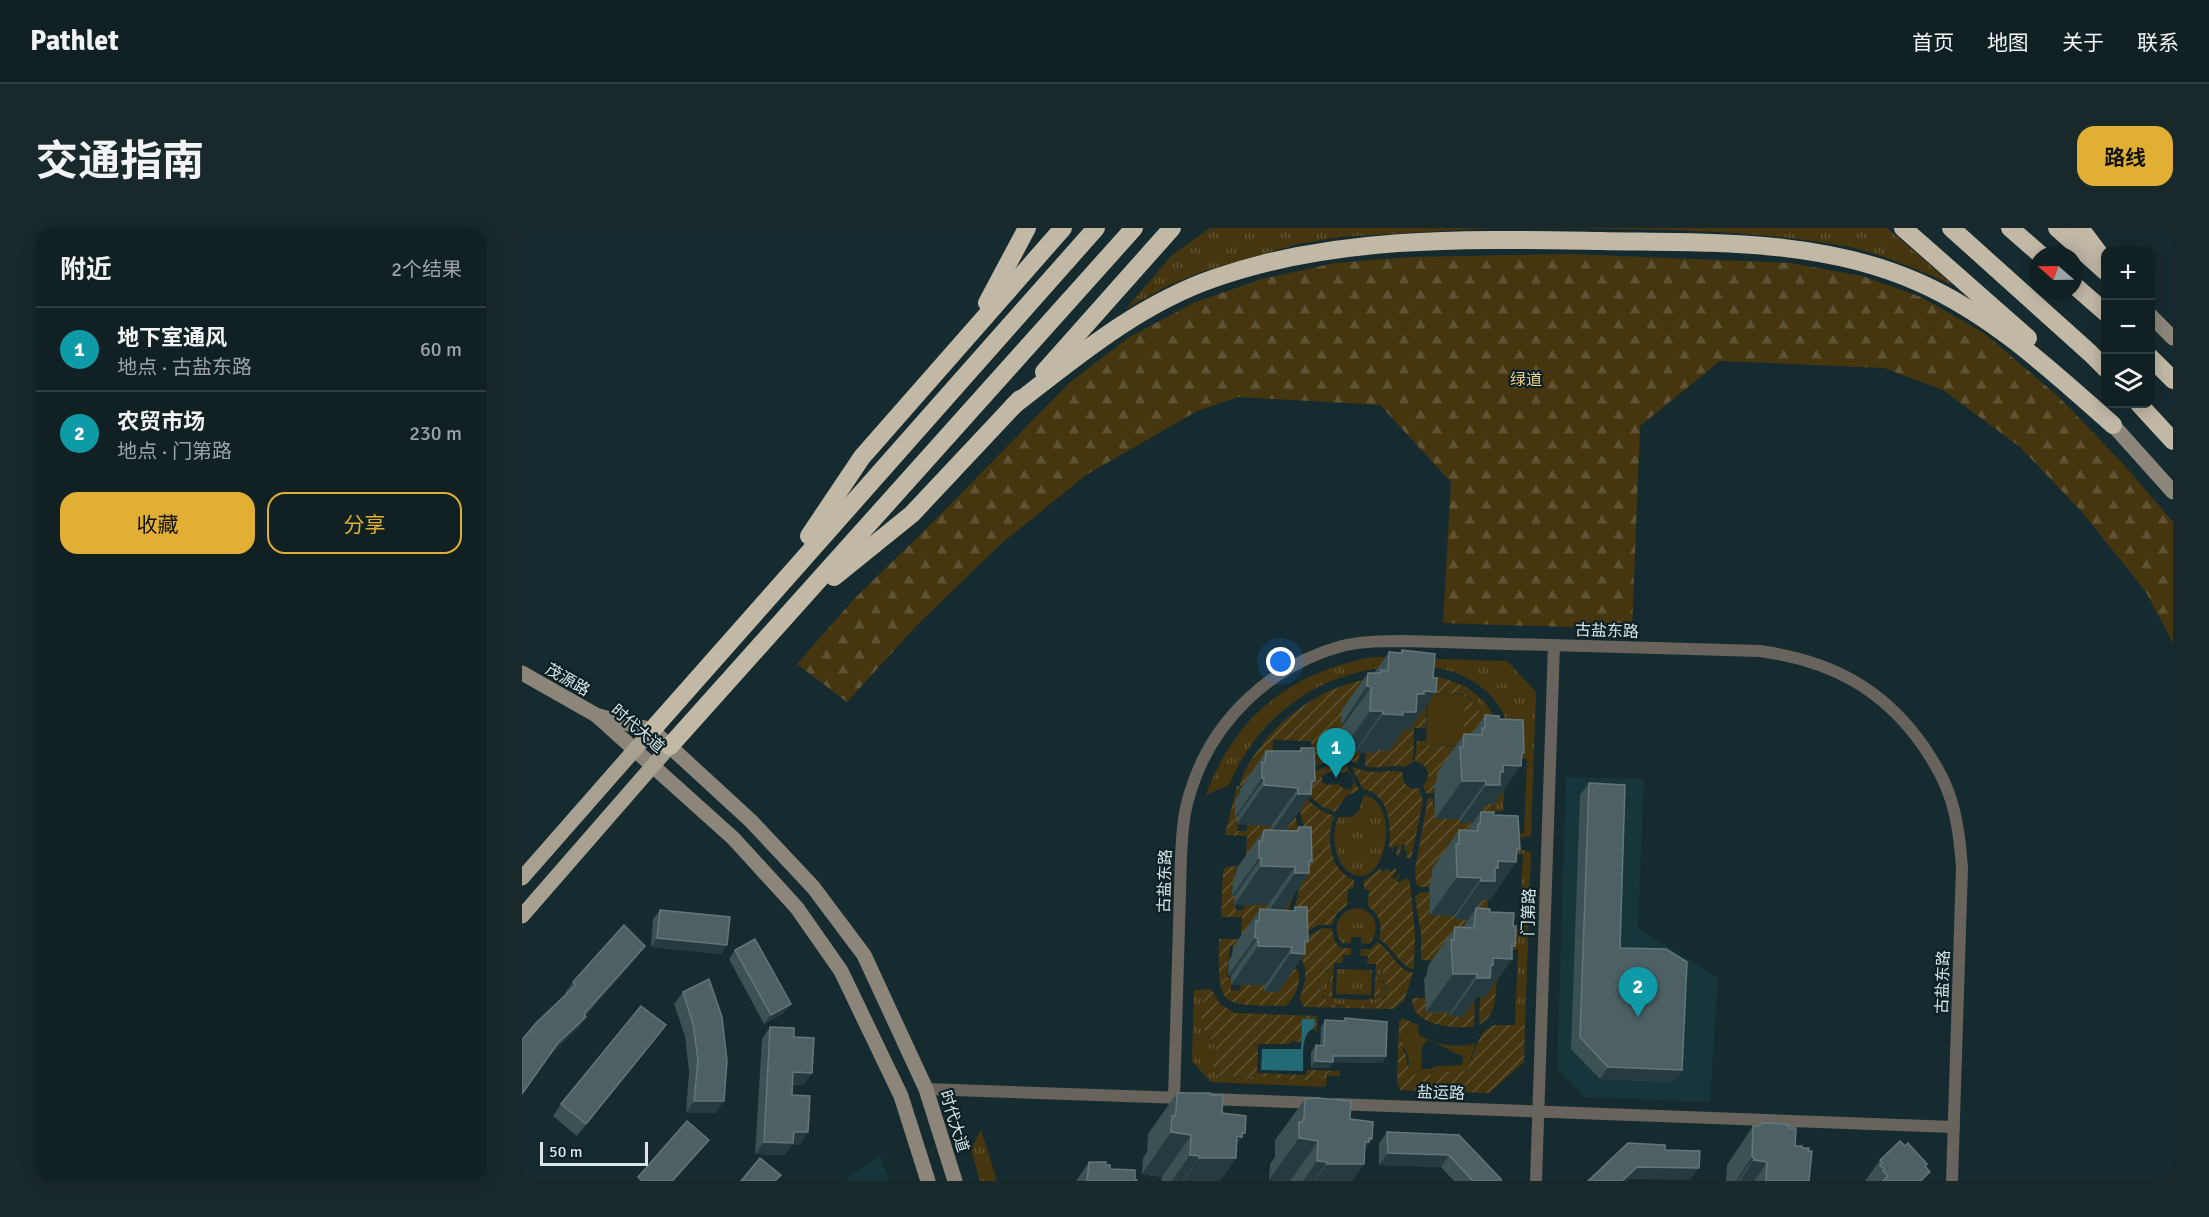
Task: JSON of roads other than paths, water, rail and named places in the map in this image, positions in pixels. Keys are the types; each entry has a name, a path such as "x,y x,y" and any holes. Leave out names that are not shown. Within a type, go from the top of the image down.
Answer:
{"highway":[{"path":"965,340 1028,228"},
{"path":"770,594 862,457 1063,228"},
{"path":"651,730 1096,228"},
{"path":"670,746 1134,228"},
{"path":"791,612 912,514 1013,406 1172,228"},
{"path":"1903,228 2063,369 2113,425"},
{"path":"1951,228 2101,364"},
{"path":"2010,228 2031,246"},
{"path":"2057,228 2101,268"},
{"path":"2080,228 2101,255"},
{"path":"1013,406 1121,325 1162,301 1214,278 1284,258 1342,248 1419,242 1501,240 1727,243 1793,248 1854,260 1908,279 1970,309 2037,357 2113,425"},
{"path":"2083,293 2101,308"},
{"path":"2155,361 2173,380"},
{"path":"2143,408 2173,441"}],"main road":[{"path":"2155,319 2173,338"},
{"path":"2113,425 2173,492"},
{"name":"茂源路","path":"522,673 596,716"},
{"name":"时代大道","path":"596,716 651,730 751,821 820,895 864,955 926,1089 955,1181"},
{"name":"时代大道","path":"596,716 654,765 733,838 797,908 841,971 901,1096 928,1181"},
{"path":"522,879 651,730"},
{"path":"522,916 670,746"}],"street":[{"name":"古盐东路","path":"1174,1098 1180,860 1184,822 1189,795 1199,767 1227,720 1245,700 1291,666 1342,646 1371,642 1406,640 1760,651 1786,655 1850,677 1871,691 1909,726 1939,769 1951,798 1959,831 1962,867 1953,1181"},
{"name":"门第路","path":"1536,1181 1554,645"},
{"name":"盐运路","path":"926,1089 1954,1127"}],"water":[{"path":"1302,1019 1315,1019 1314,1028 1305,1041 1303,1071 1261,1070 1262,1049 1301,1049"}],"place":[{"name":"地下室通风","path":"1336,778"},
{"name":"农贸市场","path":"1638,1017"}],"park label":[{"name":"绿道","path":"1526,379"}]}
